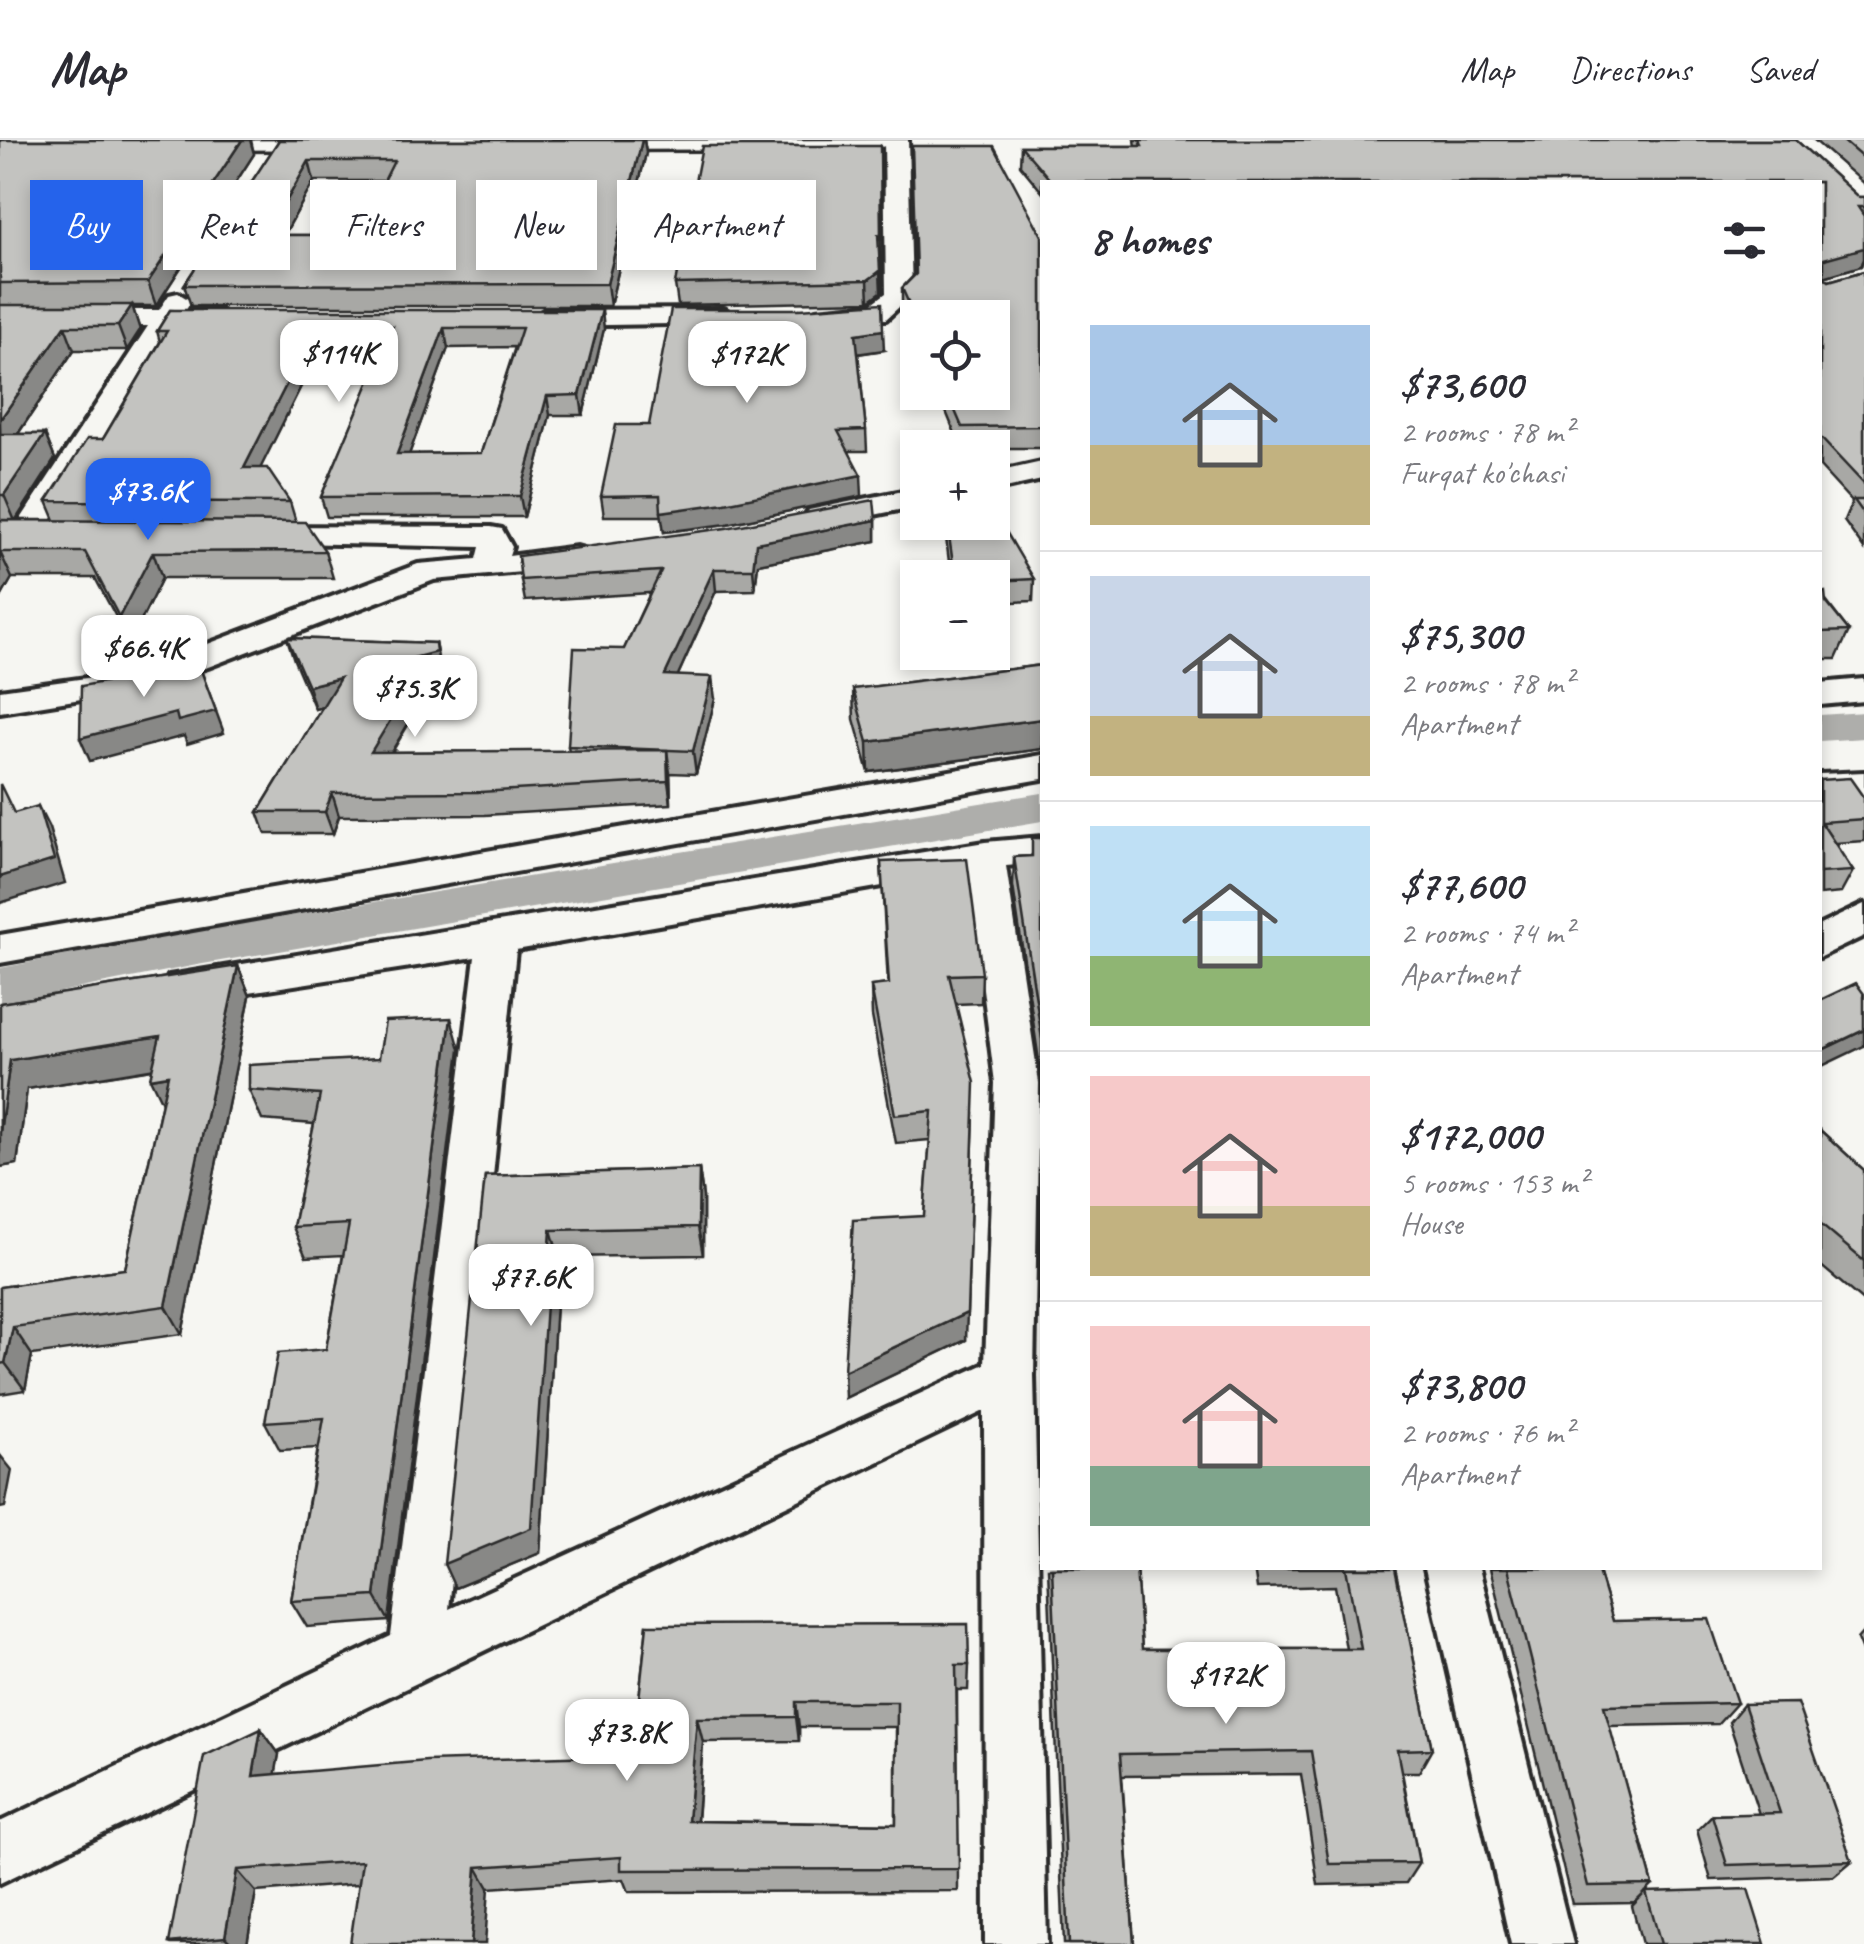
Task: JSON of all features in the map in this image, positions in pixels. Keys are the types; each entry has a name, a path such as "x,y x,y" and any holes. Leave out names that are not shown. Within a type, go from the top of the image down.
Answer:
{"main road":[{"path":"140,141 376,140"},
{"path":"535,141 874,140"}],"street":[{"path":"259,172 280,140"},
{"path":"801,317 877,313 899,295 896,140"},
{"path":"14,534 188,286"},
{"path":"524,318 742,317"},
{"path":"0,318 247,318"},
{"path":"1010,478 1040,471"},
{"path":"782,526 900,501"},
{"path":"14,534 66,534"},
{"path":"220,535 490,536 496,547 490,568"},
{"path":"0,701 119,684 196,660 429,571 490,568 600,554"},
{"path":"1822,694 1864,690"},
{"path":"0,948 1040,767"},
{"path":"1822,786 1864,784"},
{"path":"153,992 1040,850"},
{"path":"985,856 1017,1083 1008,1376 1016,1944"},
{"path":"1822,942 1861,926"},
{"path":"417,1652 497,939"},
{"path":"0,1854 417,1652 1008,1376"},
{"path":"1452,1570 1542,1944"}],"building":[{"path":"0,140 242,140 216,180 163,180 163,259 148,282 0,283"},
{"path":"279,140 642,140 632,180 617,180 617,243 607,284 184,285 194,270 290,270 290,235 310,235 310,270 456,270 456,180 384,180 394,161 309,161 290,194 290,180 253,180"},
{"path":"1140,140 1796,140 1858,197 1864,197 1864,207 1858,207 1864,216 1864,248 1824,259 1824,277 1829,281 1864,271 1864,484 1822,439 1822,180 1050,180 1021,146 1142,146"},
{"path":"1842,140 1864,140 1864,159"},
{"path":"702,146 880,146 880,271 868,280 675,284 678,270 816,270 816,180 695,180"},
{"path":"912,146 994,146 1040,232 1040,426 962,427 955,410 1010,410 1010,300 907,300 902,288 916,274"},
{"path":"882,303 883,330 856,334 866,430 838,431 861,475 661,512 660,495 601,496 616,425 649,425 671,309 800,309"},
{"path":"0,305 132,305 118,326 65,326 0,420"},
{"path":"170,310 602,310 580,395 547,396 520,496 321,497 393,326 316,326 244,468 267,468 290,502 47,501 87,439 103,439 167,331 157,331","holes":["444,328 522,328 481,453 397,454"]},
{"path":"0,434 45,434 4,495 0,495"},
{"path":"874,500 876,520 756,543 753,569 714,569 665,675 712,677 693,751 568,746 574,648 624,649 661,571 521,580 518,556 726,528"},
{"path":"1854,500 1864,500 1864,514"},
{"path":"0,520 305,522 325,551 153,552 119,617 85,552 0,552"},
{"path":"1010,538 1034,579 1010,580 1010,560 952,560 950,540"},
{"path":"1825,592 1826,602 1849,631 1822,632"},
{"path":"287,638 435,643 436,652 406,660 407,665 422,668 371,752 667,750 668,781 480,792 332,793 325,812 258,812 340,678 308,686"},
{"path":"199,665 216,711 178,721 176,713 80,738 81,686"},
{"path":"1040,665 1040,719 868,742 853,689"},
{"path":"1850,778 1864,798 1864,819 1822,822 1822,780"},
{"path":"0,784 14,813 38,806 54,860 0,877"},
{"path":"1822,824 1853,871 1822,873"},
{"path":"1032,838 1040,838 1040,1026 1014,857 1032,856"},
{"path":"967,859 982,974 949,975 975,1083 967,1313 844,1371 853,1220 924,1216 932,1111 895,1115 871,986 889,984 881,862"},
{"path":"238,966 166,1306 13,1327 5,1363 0,1364 0,1287 125,1269 168,1075 150,1078 160,1036 10,1060 0,1132 0,1003"},
{"path":"1856,983 1864,994 1864,1030 1822,1050 1822,999"},
{"path":"451,1018 375,1596 291,1601 324,1418 265,1422 278,1353 326,1349 349,1224 293,1227 320,1095 249,1090 249,1065 379,1058 385,1021"},
{"path":"1822,1132 1864,1170 1864,1261 1822,1226"},
{"path":"699,1169 698,1227 551,1230 531,1528 444,1564 485,1176"},
{"path":"1052,1570 1136,1570 1142,1649 1361,1649 1346,1570 1395,1570 1432,1749 1397,1750 1419,1863 1329,1864 1311,1751 1120,1754 1134,1944 1069,1944"},
{"path":"1509,1570 1598,1570 1613,1621 1709,1619 1737,1703 1604,1706 1653,1885 1588,1886"},
{"path":"968,1624 969,1665 956,1665 959,1869 621,1870 621,1857 477,1867 471,1944 350,1944 362,1861 237,1870 225,1937 169,1943 204,1756 261,1729 253,1776 427,1761 633,1755 647,1625","holes":["796,1702 897,1702 896,1824 688,1821 697,1718 796,1717"]},
{"path":"1797,1703 1852,1861 1727,1865 1712,1815 1780,1813 1744,1704"},
{"path":"1748,1889 1765,1944 1661,1944 1646,1892"}],"waterway":[{"path":"1822,728 1864,725"},
{"path":"0,986 197,948 1040,807"}]}
